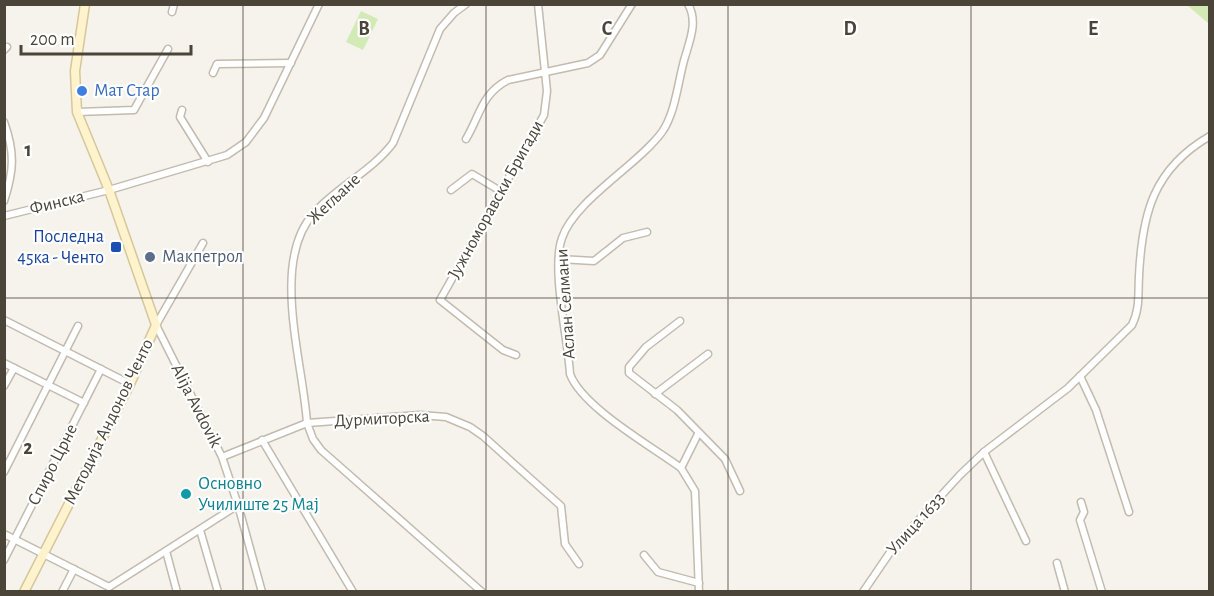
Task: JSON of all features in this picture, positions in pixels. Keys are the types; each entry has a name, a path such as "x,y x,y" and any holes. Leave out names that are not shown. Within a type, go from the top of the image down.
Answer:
{"main road":[{"name":"Методија Андонов Ченто","path":"24,591 130,384 156,326 109,190 77,112 75,71 85,4"}],"street":[{"name":"Финска","path":"4,216 109,190 208,162 234,152 254,134 319,4"},
{"name":"Жегљане","path":"307,423 290,288 295,244 314,213 381,156 393,142 440,29 454,13 466,4"},
{"name":"Јужноморавски Бригади","path":"516,355 503,350 440,300 544,115 547,92 538,4"},
{"path":"466,139 481,104 496,86 508,80 588,63 600,56 632,4"},
{"name":"Аслан Селмани","path":"688,4 692,12 692,32 667,122 655,140 577,215 561,240 559,259 570,374 578,391 591,405 681,468 695,491 699,591"},
{"path":"77,112 134,110 168,49"},
{"path":"213,73 217,64 291,63"},
{"path":"182,110 180,117 208,162"},
{"name":"Финска","path":"4,122 12,143 14,160 13,174 4,201"},
{"name":"Улица 1633","path":"863,591 893,548 984,452 1080,376 1122,338 1137,315 1144,226 1162,177 1183,153 1209,136"},
{"path":"451,190 471,174 502,192"},
{"path":"559,259 594,261 623,238 647,232"},
{"path":"156,326 203,243"},
{"path":"4,320 130,384"},
{"path":"680,321 646,347 628,367 631,375 676,410 724,459 740,491"},
{"path":"4,472 78,326"},
{"name":"Alija Avdovik","path":"156,326 222,457 262,591"},
{"path":"655,394 708,354"},
{"path":"4,363 84,403"},
{"path":"4,386 14,368"},
{"name":"Спиро Црне","path":"4,560 101,369"},
{"path":"1080,376 1096,410 1129,512"},
{"name":"Дурмиторска","path":"222,457 307,423 420,415 453,419 470,427 561,506 565,544 579,564"},
{"path":"307,423 313,439 321,450 482,591"},
{"path":"681,468 698,434"},
{"path":"262,440 353,591"},
{"path":"984,452 1026,541"},
{"path":"1081,502 1084,512 1080,520 1102,591"},
{"path":"4,534 44,552 108,589 238,505"},
{"path":"200,530 218,591"},
{"path":"166,551 177,591"},
{"path":"644,555 657,572 699,583"},
{"path":"1057,563 1065,591"},
{"path":"62,591 74,568"}],"green space":[{"path":"1187,5 1209,5 1209,24"},
{"path":"361,11 378,19 363,50 346,42"}],"place":[{"name":"Мат Стар","path":"82,91"},
{"name":"Последна 45ка - Ченто","path":"116,247"},
{"name":"Макпетрол","path":"150,257"},
{"name":"Основно Училиште 25 Мај","path":"186,494"}]}
